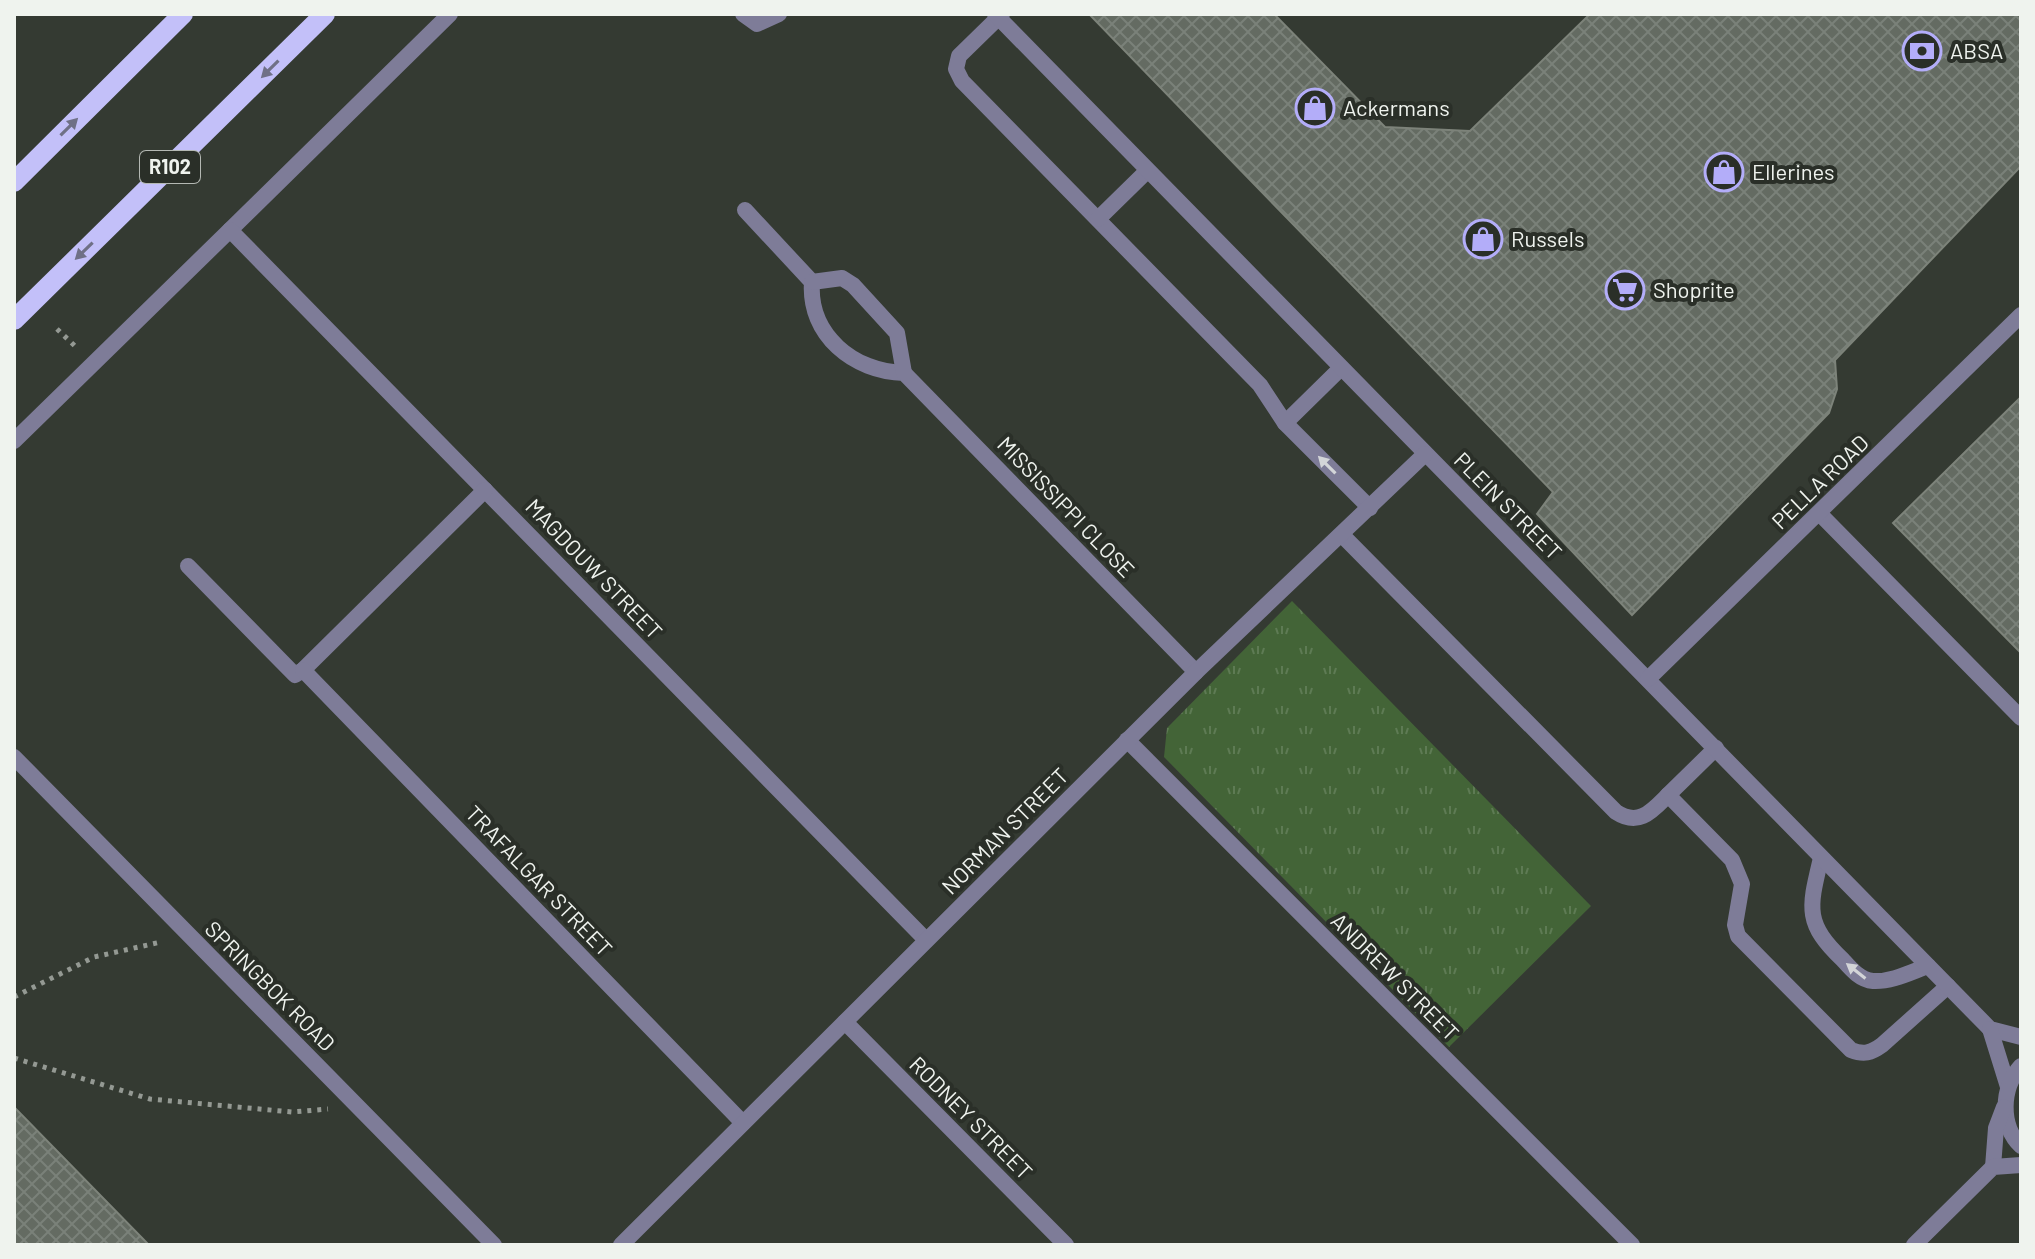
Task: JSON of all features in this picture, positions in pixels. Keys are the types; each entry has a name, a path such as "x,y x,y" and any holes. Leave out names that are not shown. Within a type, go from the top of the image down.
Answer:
{"main road":[{"path":"14,182 183,14"},
{"name":"R102","path":"14,320 325,14"}],"street":[{"path":"14,441 450,14"},
{"path":"743,14 757,24 779,14"},
{"path":"998,15 959,56 958,76 1260,385 1285,423 1370,508"},
{"name":"PLEIN STREET","path":"998,15 1147,171 1990,1029 2007,1094 2007,1123 2021,1146"},
{"path":"1098,219 1147,171"},
{"path":"745,210 812,282 812,309 824,331 867,368 904,373 897,333 853,285 842,278 812,282"},
{"name":"MAGDOUW STREET","path":"230,230 926,940"},
{"name":"PELLA ROAD","path":"1648,679 2021,315"},
{"path":"1285,423 1341,368"},
{"name":"MISSISSIPPI CLOSE","path":"904,373 1196,672"},
{"name":"NORMAN STREET","path":"621,1245 1196,672 1425,454"},
{"path":"303,670 485,490"},
{"path":"1820,514 2021,718"},
{"path":"1342,535 1616,812 1637,819 1647,816 1716,748"},
{"name":"TRAFALGAR STREET","path":"188,566 295,675 303,670 743,1123"},
{"name":"ANDREW STREET","path":"1127,740 1632,1245"},
{"name":"SPRINGBOK ROAD","path":"14,757 494,1245"},
{"path":"1668,795 1732,860 1739,872 1738,936 1851,1050 1872,1052 1948,986"},
{"path":"1821,858 1811,901 1811,917 1829,947 1869,981 1884,981 1928,966"},
{"name":"RODNEY STREET","path":"845,1022 1066,1245"},
{"path":"1990,1029 2021,1037"},
{"path":"1993,1167 1996,1128 2007,1094 2021,1066"},
{"path":"1914,1245 1993,1167 2021,1165"}],"path":[{"path":"14,997 94,957 190,936"},
{"path":"14,1058 150,1099 292,1112 356,1106"}],"green space":[{"path":"1292,601 1591,906 1449,1047 1164,757 1167,728"}],"building":[{"path":"1089,14 1274,14 1385,127 1470,131 1590,14 2021,14 2021,166 1835,360 1837,389 1829,413 1632,615 1537,514 1553,492"},
{"path":"2021,397 2021,653 1893,523"},
{"path":"14,1107 149,1245 14,1245"}],"place":[{"name":"ABSA","path":"1922,51"},
{"name":"Ackermans","path":"1315,108"},
{"name":"Ellerines","path":"1724,172"},
{"name":"Russels","path":"1483,239"},
{"name":"Shoprite","path":"1625,290"}]}
